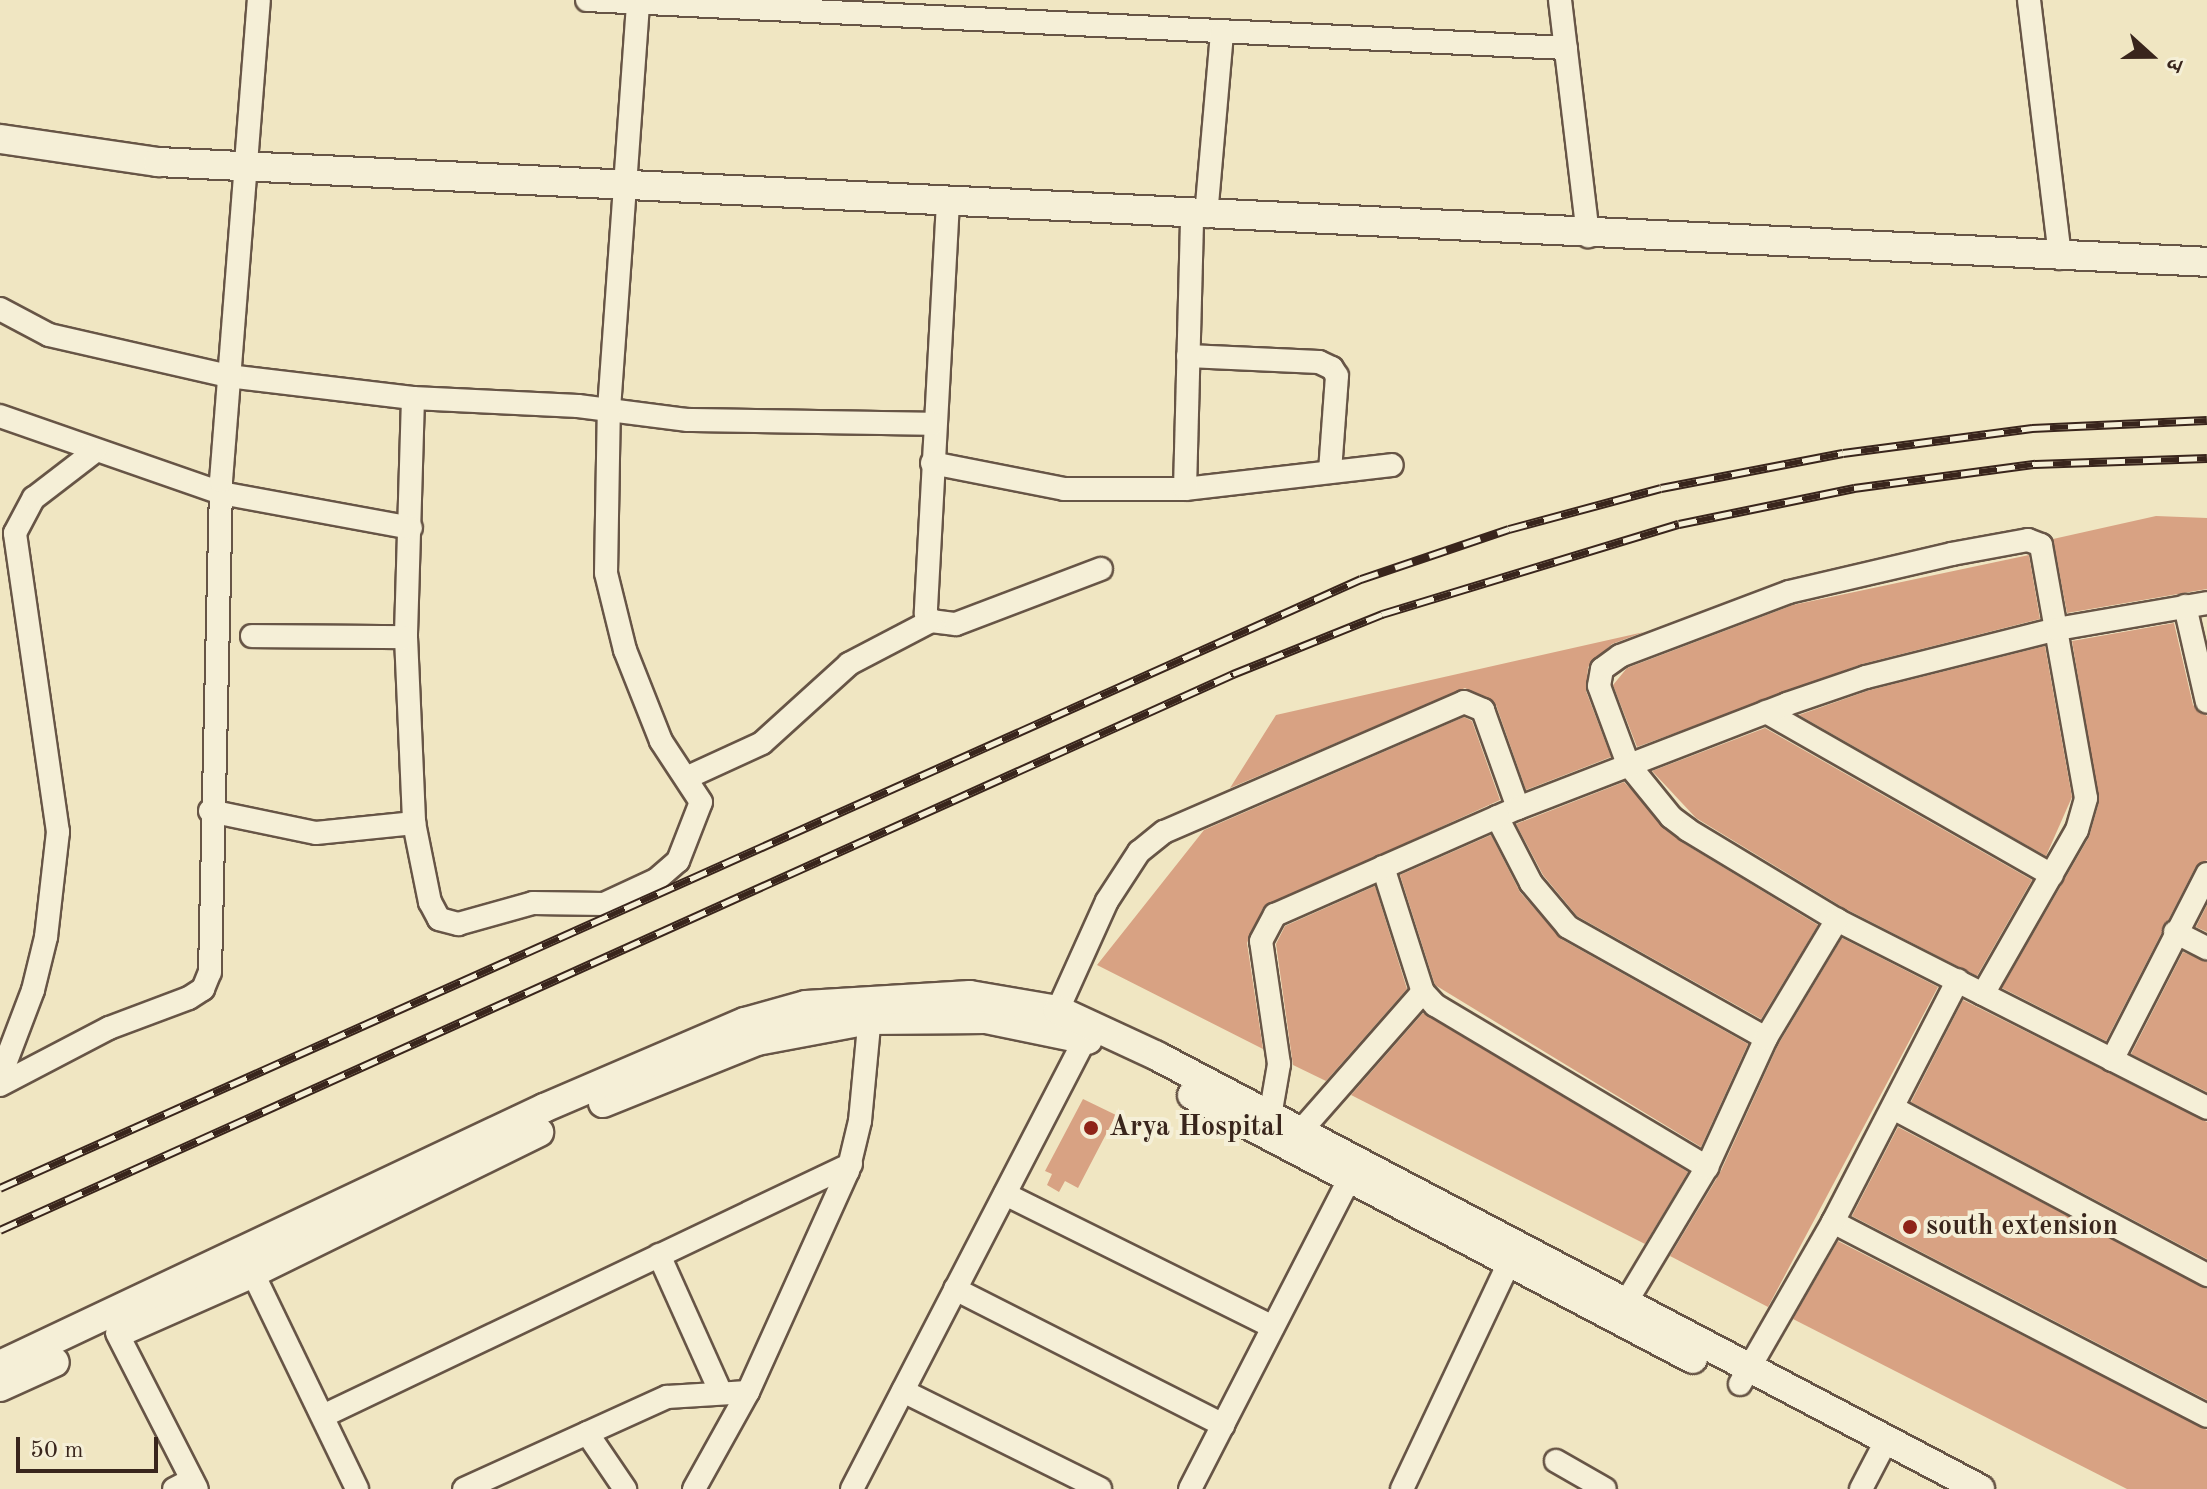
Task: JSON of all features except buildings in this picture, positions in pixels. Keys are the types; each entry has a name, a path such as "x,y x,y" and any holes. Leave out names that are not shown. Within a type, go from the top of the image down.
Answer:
{"street":[{"path":"0,1085 109,1028 203,989 210,972 210,811 221,493 259,0"},
{"path":"587,0 1566,48"},
{"path":"1560,0 1588,236"},
{"path":"2029,0 2060,258"},
{"path":"413,398 406,637 414,823 430,902 446,924 533,903 591,908 656,880 678,861 701,802 661,741 613,613 606,573 609,409 638,2"},
{"path":"1185,489 1188,356 1199,216 1222,32"},
{"path":"0,139 97,157 246,166 624,182 1588,236 2207,262"},
{"path":"931,621 925,584 948,202"},
{"path":"0,309 49,335 228,376 413,398 609,409 711,421 933,424"},
{"path":"1188,356 1319,362 1332,368 1337,376 1330,472"},
{"path":"0,416 94,452 221,493 411,528"},
{"path":"0,1077 33,990 46,937 58,832 15,533 26,506 94,452"},
{"path":"932,463 1039,487 1185,489 1392,465"},
{"path":"1983,994 2077,830 2086,798 2043,551 2028,540 1763,600 1620,656 1602,669 1599,686 1628,764 1671,817 1837,920 2207,1108"},
{"path":"686,778 762,743 849,664 931,621 956,624 1101,569"},
{"path":"1282,1131 1279,1064 1262,964 1266,927 1275,915 1507,813 1766,712 1866,677 2057,629 2196,604 2207,702"},
{"path":"252,636 406,637"},
{"path":"1053,1019 1107,901 1139,852 1164,832 1464,702 1483,710 1507,813 1531,883 1568,927 1766,1038"},
{"path":"1766,712 2052,875"},
{"path":"210,811 316,833 414,823"},
{"path":"1383,867 1423,992 1448,1015 1707,1167"},
{"path":"2112,1060 2207,874"},
{"path":"1623,1309 1707,1167 1766,1038 1837,920"},
{"path":"2175,932 2207,948"},
{"path":"1745,1376 1833,1222 1958,980"},
{"path":"1282,1131 1423,992"},
{"path":"0,1387 117,1333 544,1108 745,1022 775,1010 870,1010 970,995 1053,1019 1282,1131 1883,1447 1980,1489"},
{"path":"694,1489 748,1392 851,1164 860,1121 870,1010"},
{"path":"1053,1019 1085,1039 1282,1131 1349,1179 1514,1253"},
{"path":"852,1489 1085,1039"},
{"path":"1893,1108 2207,1275"},
{"path":"323,1416 851,1164"},
{"path":"1190,1489 1349,1179"},
{"path":"1005,1194 1273,1327"},
{"path":"1833,1222 2207,1416"},
{"path":"1402,1489 1514,1253"},
{"path":"659,1255 720,1391"},
{"path":"0,1365 248,1263"},
{"path":"248,1263 357,1489"},
{"path":"955,1289 1223,1425"},
{"path":"117,1333 188,1486"},
{"path":"464,1489 497,1482 587,1433 667,1397 720,1391 748,1392"},
{"path":"903,1391 1100,1489"},
{"path":"587,1433 625,1489"},
{"path":"1861,1489 1883,1447"},
{"path":"1883,1447 1942,1489"},
{"path":"1556,1461 1605,1489"}],"railway":[{"path":"0,1188 1361,579 1509,529 1661,488 1843,453 2032,428 2207,420"},
{"path":"0,1230 1233,674 1382,614 1679,524 1854,488 2035,464 2207,458"}],"place":[{"name":"Arya Hospital","path":"1091,1128"},
{"name":"south extension","path":"1910,1227"}]}
